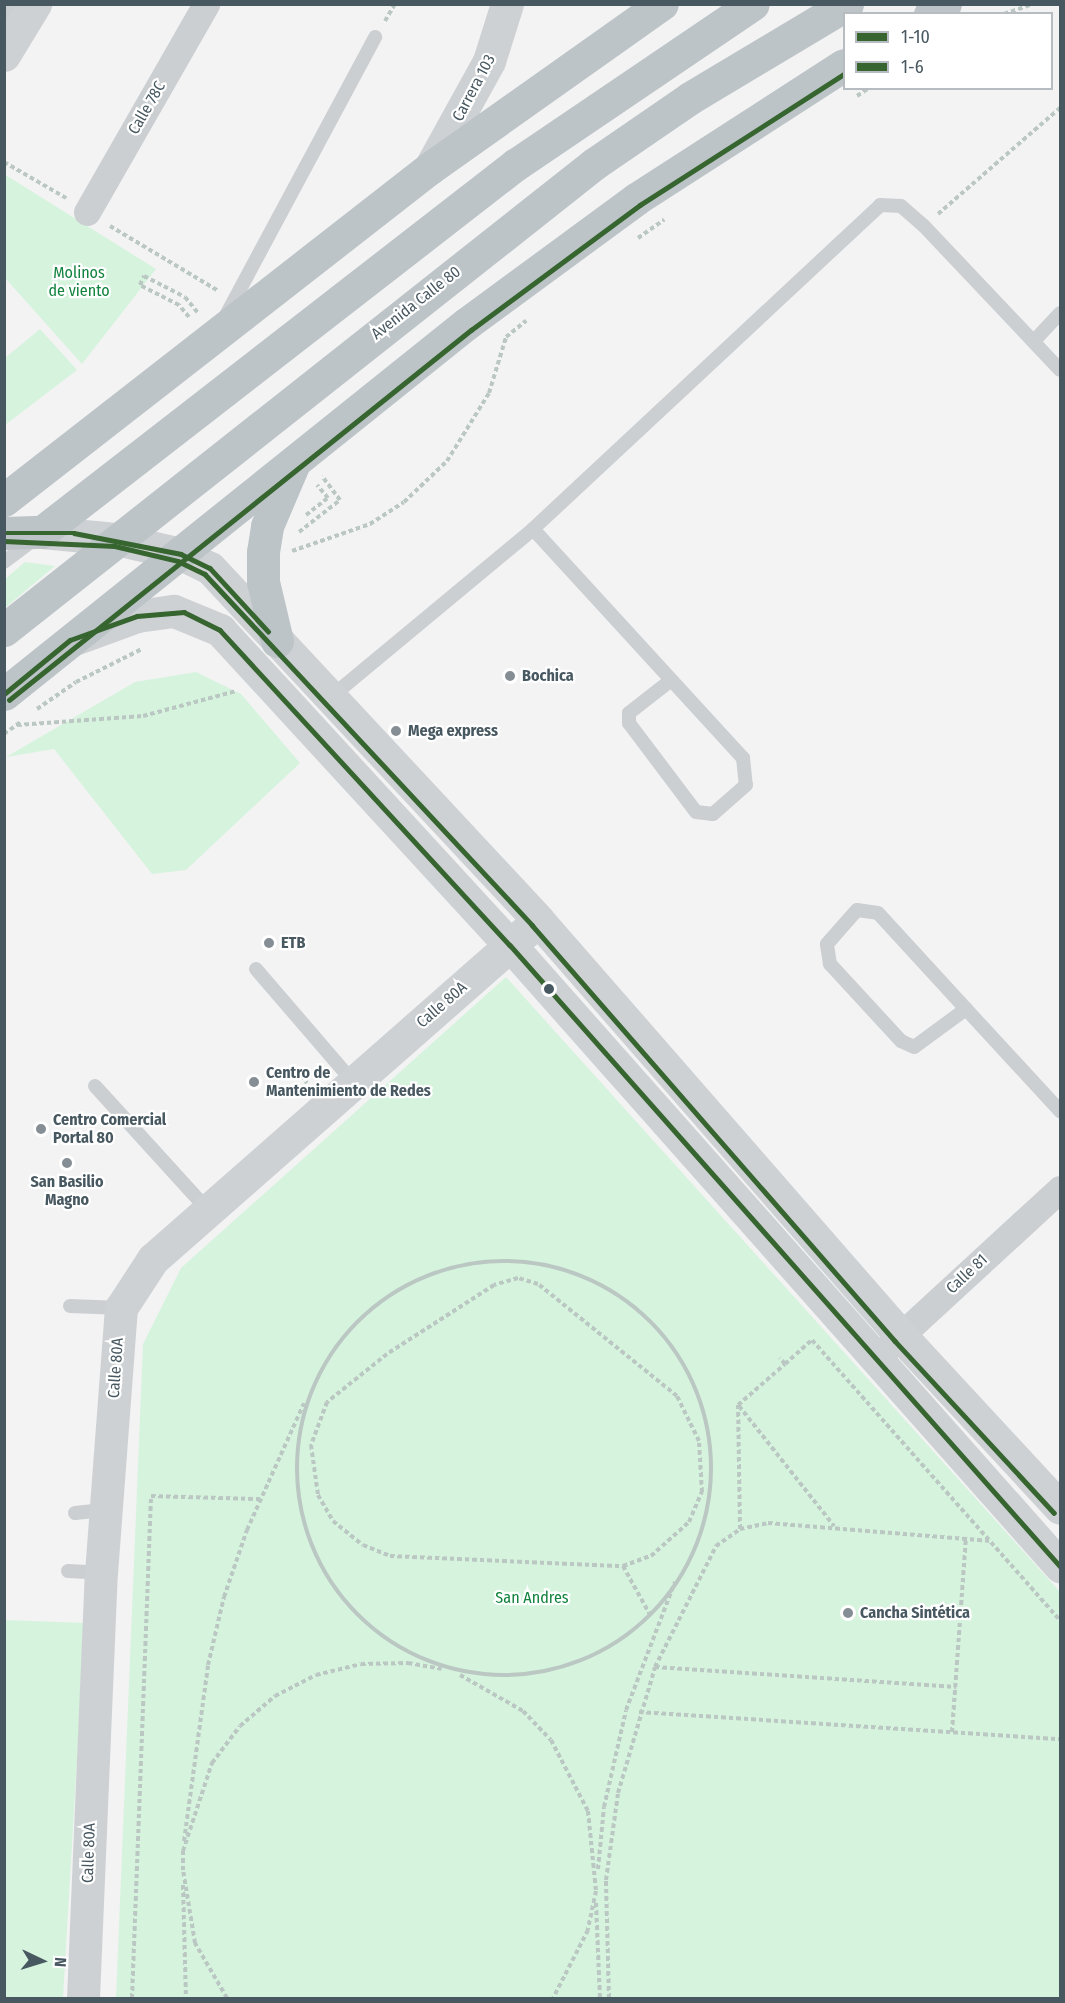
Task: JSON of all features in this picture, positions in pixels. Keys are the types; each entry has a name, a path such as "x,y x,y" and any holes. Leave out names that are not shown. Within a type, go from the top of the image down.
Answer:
{"highway":[{"path":"4,500 221,326 430,168 662,4"},
{"path":"4,533 42,532 515,165 753,4"},
{"name":"Avenida Calle 80","path":"4,630 594,164 690,98 847,4"},
{"path":"4,694 181,554 298,456 636,199 843,66"},
{"path":"277,641 264,592 263,552 279,490 298,456"}],"street":[{"name":"Calle 78C","path":"87,212 206,4"},
{"name":"Carrera 103","path":"430,168 489,61 507,4"},
{"path":"4,56 21,12"},
{"path":"42,532 117,539 181,554 210,568 538,920 901,1336 1060,1508"},
{"path":"70,640 137,616 174,611 220,630 510,945 874,1359 1060,1566"},
{"name":"Calle 80A","path":"83,1998 101,1573 91,1511 121,1308 147,1266 538,920"},
{"name":"Calle 81","path":"874,1359 1060,1189"}],"lane":[{"path":"221,326 242,276 375,37"},
{"path":"329,698 533,529 880,206 901,206 924,226 1060,370"},
{"path":"1034,341 1060,313"},
{"path":"533,529 743,758 748,772 746,785 713,814 696,812 629,723 629,713 670,681"},
{"path":"4,562 42,532"},
{"path":"966,1009 914,1047 901,1041 830,964 827,944 857,910 878,913 966,1009 1060,1112"},
{"path":"256,969 354,1083"},
{"path":"95,1086 208,1210"},
{"path":"70,1306 121,1308"},
{"path":"68,1571 101,1573"}],"path":[{"path":"1010,12 1034,4"},
{"path":"850,101 866,90"},
{"path":"924,226 1060,108"},
{"path":"4,162 224,293"},
{"path":"628,246 675,212"},
{"path":"263,552 281,553 335,539 404,502 447,461 489,393 506,337 534,314"},
{"path":"4,734 76,682 147,646"},
{"path":"16,725 143,716 242,689"},
{"path":"186,1998 183,1851 208,1665 224,1596 260,1499 307,1397 340,1342 370,1310 417,1280 473,1259 517,1253 593,1278 653,1324 680,1360 711,1432 711,1489 626,1710 604,1808 596,1891 588,1930 553,1998"},
{"path":"518,1278 538,1284 677,1396 699,1441 702,1492 689,1522 651,1556 623,1566 390,1556 363,1545 333,1521 318,1495 311,1445 327,1402 387,1354 494,1285 518,1278"},
{"path":"740,1529 738,1405 812,1340 1060,1620"},
{"path":"780,1358 785,1364"},
{"path":"307,1397 300,1485 320,1560 352,1609 380,1636 523,1710 573,1773 596,1850 600,1998"},
{"path":"738,1405 834,1526"},
{"path":"132,1998 151,1496 260,1499"},
{"path":"609,1998 605,1910 610,1839 639,1712 655,1667 705,1560 740,1529 768,1523 834,1526 991,1541"},
{"path":"952,1732 966,1538"},
{"path":"623,1566 649,1613"},
{"path":"183,1851 212,1763 240,1726 275,1696 316,1675 362,1664 408,1663 491,1678 553,1673 604,1652 649,1613 680,1570"},
{"path":"655,1667 956,1687"},
{"path":"639,1712 1060,1739"},
{"path":"183,1870 195,1943 227,1998"}],"green space":[{"name":"Molinos de viento","path":"4,174 156,269 82,364 5,278"},
{"path":"40,329 77,370 5,425 5,358"},
{"path":"25,562 55,566 5,608 5,579"},
{"path":"196,672 241,694 300,763 186,870 152,874 54,749 6,757 135,682"},
{"name":"San Andres","path":"506,977 1060,1592 1060,1998 116,1998 143,1344 181,1268"},
{"path":"5,1620 85,1623 63,1998 5,1998"}],"transit line":[{"name":"1-6","path":"9,700 471,330 640,205 843,75"},
{"name":"1-10","path":"4,533 74,533 181,554 210,568 268,631"},
{"name":"1-6","path":"4,541 115,546 178,561 205,574 532,925 895,1341 1054,1513"},
{"name":"1-10","path":"4,694 70,640 137,616 184,612 220,630 510,945 1060,1566"}],"place":[{"name":"Bochica","path":"510,676"},
{"name":"Mega express","path":"396,731"},
{"name":"ETB","path":"269,943"},
{"name":"Centro de Mantenimiento de Redes","path":"254,1082"},
{"name":"Centro Comercial Portal 80","path":"41,1129"},
{"name":"San Basilio Magno","path":"67,1163"},
{"name":"Cancha Sintética","path":"848,1613"}]}
